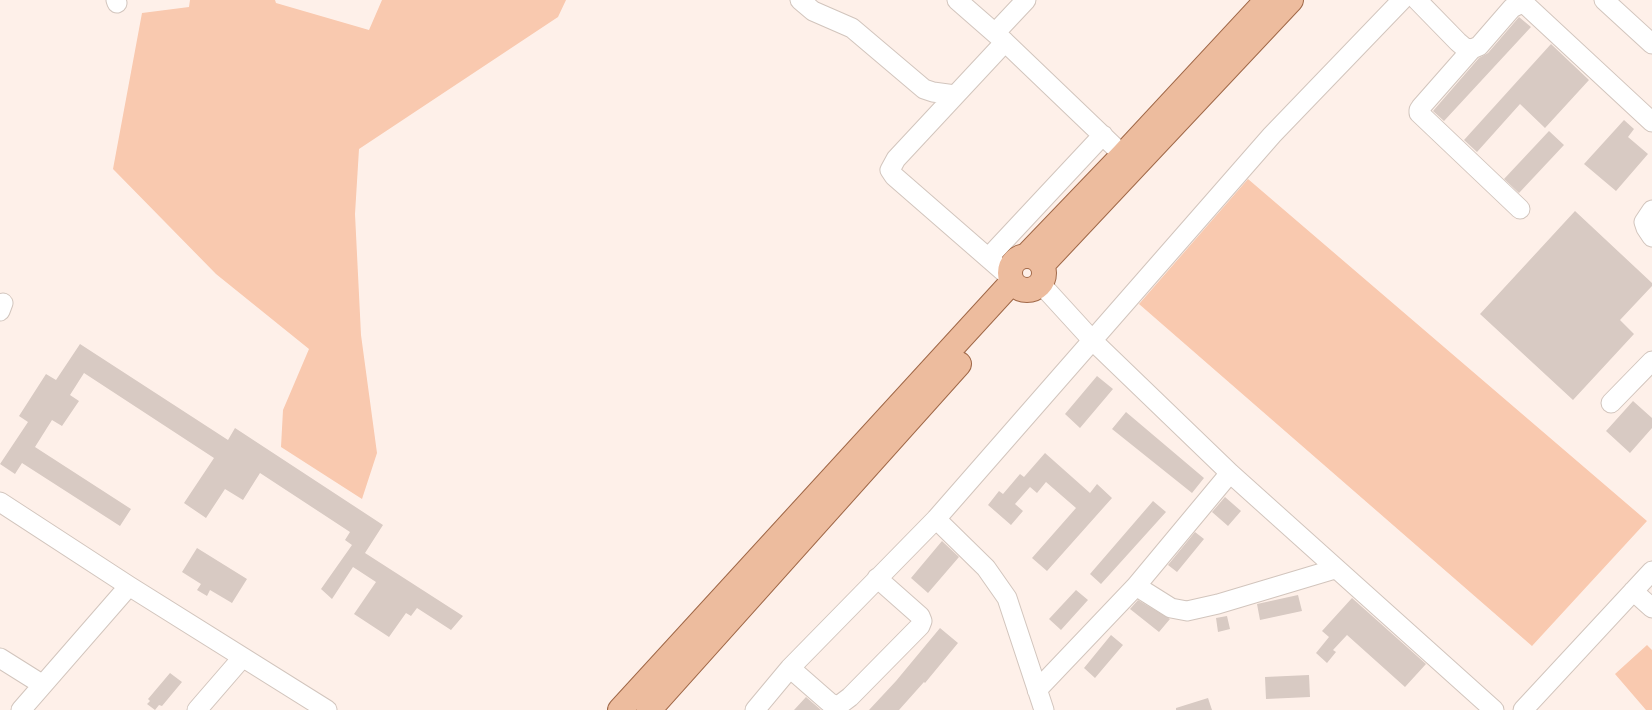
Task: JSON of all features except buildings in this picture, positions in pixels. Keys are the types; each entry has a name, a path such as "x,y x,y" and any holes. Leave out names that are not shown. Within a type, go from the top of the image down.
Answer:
{"main road":[{"path":"649,710 1026,276 1123,155 1266,0"},
{"path":"620,710 1026,276 1291,0"}],"street":[{"path":"800,0 813,11 858,32 924,89 955,95"},
{"path":"957,0 1000,38 1123,155"},
{"path":"1026,0 1000,38 955,95 896,159 890,170 894,176 988,258 1026,276 1230,473 1494,710"},
{"path":"755,710 790,668 936,520 1272,135 1402,0"},
{"path":"1418,0 1458,42 1465,48 1472,49"},
{"path":"1604,0 1652,44"},
{"path":"1520,209 1419,114 1421,107 1472,49 1479,46 1512,8 1520,4 1526,5 1652,122"},
{"path":"988,258 1103,135"},
{"path":"1652,210 1644,222 1652,237"},
{"path":"1611,403 1652,361"},
{"path":"1037,690 1136,586 1230,473"},
{"path":"0,502 242,658 327,710"},
{"path":"936,520 986,568 1002,588 1044,710"},
{"path":"1136,586 1171,608 1187,611 1218,604 1335,569"},
{"path":"1523,710 1652,571"},
{"path":"790,668 830,703 838,706 850,697 920,626 922,621 920,616 877,578"},
{"path":"21,710 129,586"},
{"path":"1633,591 1652,608"},
{"path":"0,658 43,685"},
{"path":"197,710 242,658"}],"shaded area":[{"path":"190,0 275,0 276,3 369,30 382,0 566,0 558,17 359,149 355,214 361,335 377,453 362,499 281,447 283,410 309,349 216,274 113,169 142,13 189,7"},
{"path":"1248,179 1647,521 1532,646 1139,304"},
{"path":"1647,645 1652,650 1652,710 1646,710 1615,674"}]}
